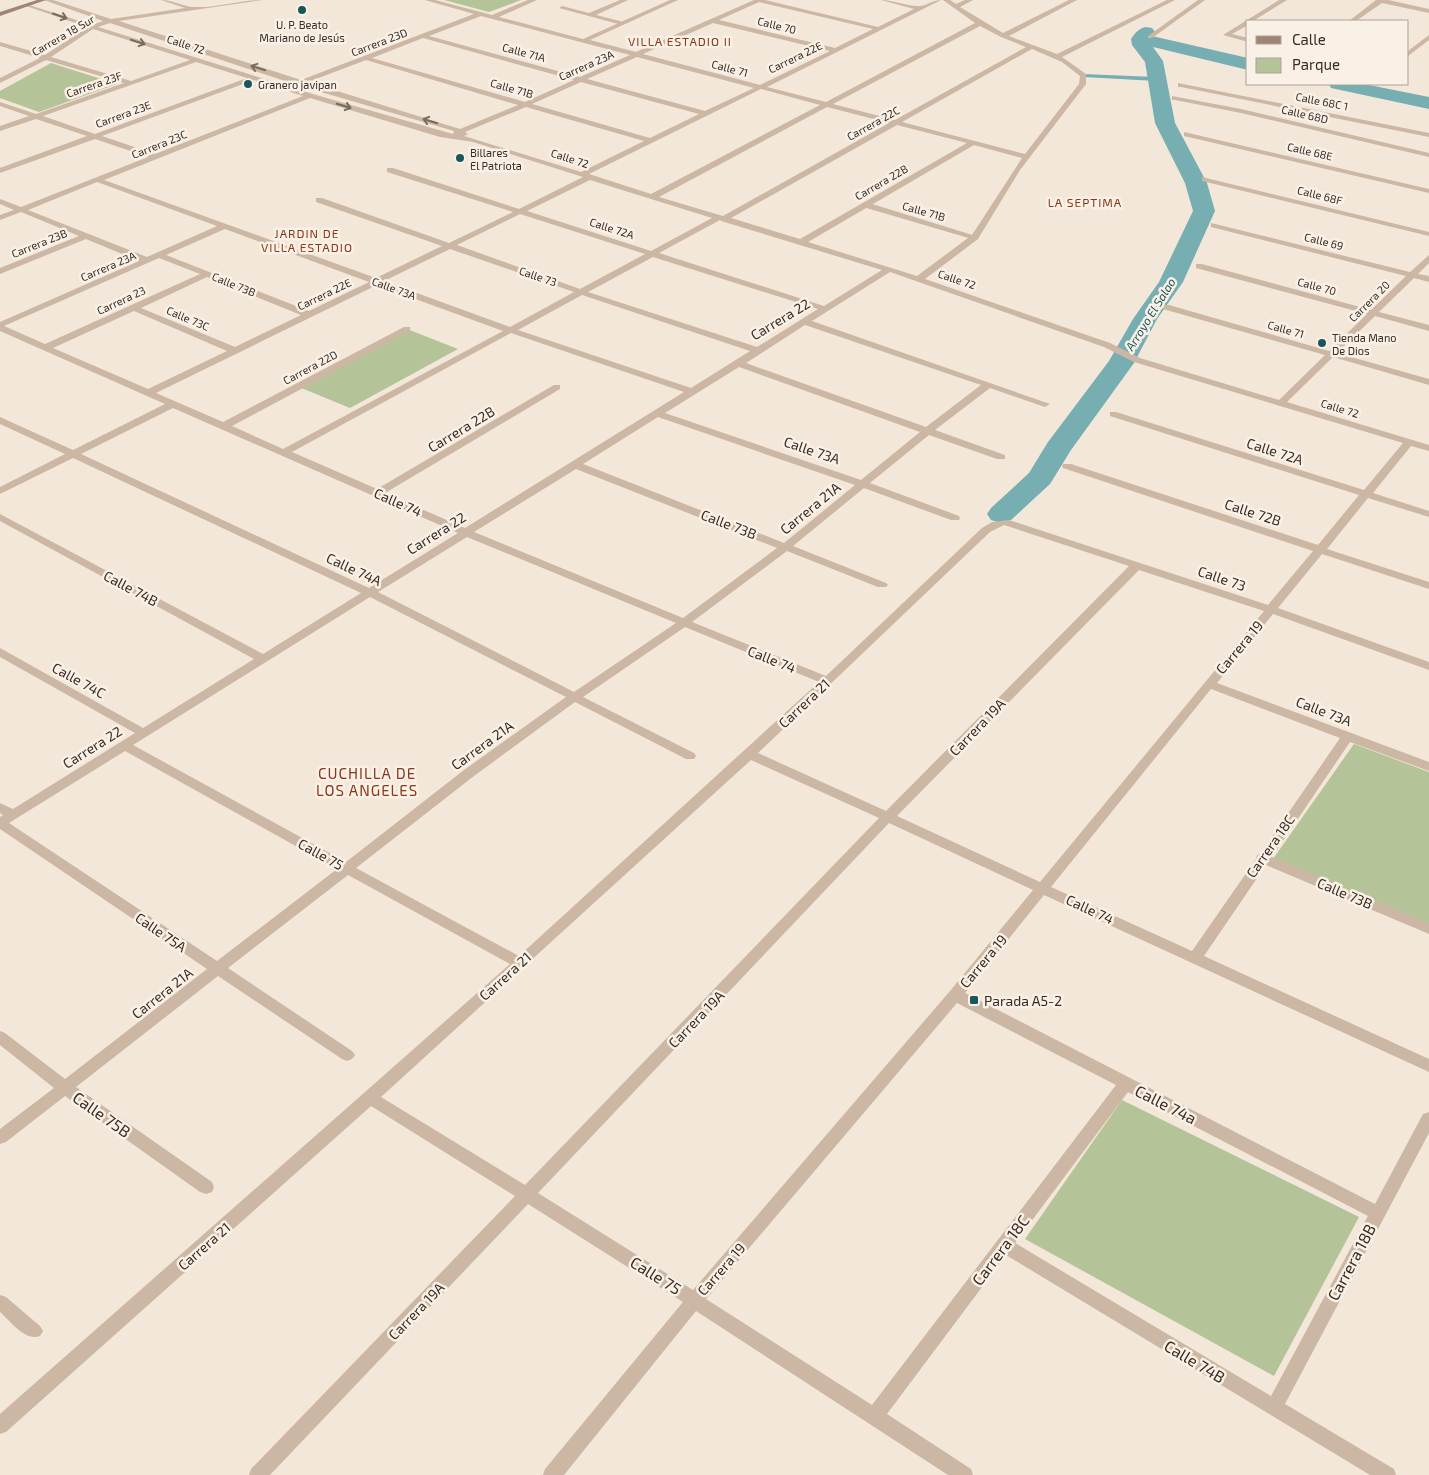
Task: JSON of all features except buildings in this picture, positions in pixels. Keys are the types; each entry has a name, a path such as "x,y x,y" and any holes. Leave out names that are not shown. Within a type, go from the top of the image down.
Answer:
{"street":[{"path":"0,14 45,0"},
{"name":"Calle 72","path":"45,0 460,132 474,140"},
{"path":"164,0 194,9"},
{"name":"Carrera 18 Sur","path":"0,81 45,58 92,27 108,21 259,0"},
{"name":"Calle 71","path":"428,0 1027,157"},
{"path":"492,17 534,0"},
{"path":"590,15 625,0"},
{"path":"583,41 675,0"},
{"path":"758,0 880,29"},
{"name":"Carrera 23A","path":"449,136 526,104 758,0"},
{"path":"884,0 921,9"},
{"name":"Carrera 22E","path":"581,175 938,0"},
{"path":"919,279 975,237 1027,157 1082,84 1084,76 1058,56 1003,36 946,0"},
{"path":"955,7 970,0"},
{"path":"1003,36 1074,0"},
{"path":"1058,56 1172,0"},
{"path":"1150,37 1202,0"},
{"path":"1251,20 1284,0"},
{"path":"1353,20 1380,1 1429,11"},
{"name":"Calle 72","path":"28,5 310,96 449,136 474,140 581,175 889,269 1107,345 1137,360 1429,448"},
{"path":"562,8 622,23"},
{"name":"Carrera 23D","path":"286,88 480,14"},
{"name":"Calle 70","path":"713,20 836,50"},
{"path":"652,197 980,23"},
{"path":"1246,23 1226,35 1246,40"},
{"name":"Calle 71A","path":"422,36 706,114"},
{"path":"1409,53 1429,38"},
{"path":"0,44 132,83"},
{"name":"Carrera 22C","path":"722,218 1032,46"},
{"name":"Calle 71B","path":"366,58 651,140"},
{"name":"Carrera 23F","path":"0,130 196,60"},
{"name":"Carrera 23E","path":"0,171 254,78"},
{"name":"Calle 68C 1","path":"1181,85 1429,135"},
{"name":"Carrera 23C","path":"0,218 326,90"},
{"name":"Calle 68D","path":"1175,98 1241,111 1429,155"},
{"path":"0,104 155,157"},
{"name":"Calle 68E","path":"1187,134 1429,191"},
{"name":"Carrera 22B","path":"802,242 973,143"},
{"name":"Calle 72A","path":"390,170 826,309"},
{"name":"Carrera 22E","path":"148,393 590,177"},
{"name":"Calle 68F","path":"1205,179 1429,234"},
{"name":"Calle 73A","path":"98,180 510,330 692,392"},
{"name":"Calle 73","path":"319,200 581,292 758,351"},
{"path":"0,201 148,261"},
{"name":"Calle 71B","path":"866,205 975,237"},
{"path":"285,452 651,254 722,218"},
{"name":"Calle 69","path":"1214,225 1429,279"},
{"name":"Carrera 23A","path":"0,327 224,226"},
{"name":"Carrera 23B","path":"0,271 86,236"},
{"name":"Calle 73B","path":"159,255 308,314"},
{"name":"Carrera 20","path":"1281,403 1429,258"},
{"name":"Calle 70","path":"1198,266 1429,328"},
{"name":"Carrera 22","path":"0,823 889,269"},
{"name":"Carrera 23","path":"45,348 206,274"},
{"name":"Calle 73C","path":"132,307 234,350"},
{"name":"Calle 71","path":"1166,307 1429,382"},
{"path":"805,322 1045,404"},
{"name":"Calle 74","path":"0,327 467,533 827,682"},
{"name":"Carrera 22D","path":"224,426 407,329"},
{"path":"738,363 1001,457"},
{"name":"Carrera 21A","path":"0,1138 469,773 576,696 684,622 787,546 927,431 988,385"},
{"name":"Carrera 22B","path":"378,493 557,387"},
{"path":"0,491 173,404"},
{"name":"Calle 73A","path":"659,414 863,484 955,518"},
{"name":"Calle 72A","path":"1113,414 1429,514"},
{"name":"Calle 74A","path":"0,420 71,455 369,592 576,696 690,756"},
{"name":"Carrera 19","path":"552,1475 695,1300 955,996 1209,684 1410,442"},
{"name":"Calle 73B","path":"576,465 787,546 882,585"},
{"name":"Calle 72B","path":"1067,466 1429,586"},
{"name":"Calle 74B","path":"0,517 262,658"},
{"name":"Calle 73","path":"1005,522 1270,610 1429,666"},
{"name":"Carrera 21","path":"0,1426 370,1098 750,754 986,530 996,524 1005,522"},
{"name":"Carrera 19A","path":"258,1475 887,818 1137,565"},
{"name":"Calle 74C","path":"0,652 143,733"},
{"name":"Calle 73A","path":"1209,684 1429,766"},
{"name":"Carrera 18C","path":"1195,958 1262,858 1348,736"},
{"name":"Calle 75","path":"123,745 519,963"},
{"name":"Calle 74","path":"750,754 1429,1066"},
{"path":"0,807 13,815"},
{"name":"Calle 75A","path":"0,823 347,1055"},
{"name":"Calle 73B","path":"1262,858 1429,929"},
{"name":"Calle 74a","path":"955,996 1377,1213"},
{"name":"Calle 75B","path":"0,1037 65,1088 206,1187"},
{"name":"Carrera 18C","path":"875,1416 1126,1083"},
{"name":"Calle 75","path":"370,1098 529,1194 964,1475"},
{"name":"Carrera 18B","path":"1274,1408 1429,1118"},
{"name":"Calle 74B","path":"1003,1246 1387,1475"},
{"path":"0,1302 34,1330"}],"green space":[{"path":"444,0 521,0 489,12"},
{"path":"51,63 117,84 39,112 0,98 0,91"},
{"path":"407,329 458,349 350,408 299,387"},
{"path":"1354,744 1429,772 1429,924 1273,859"},
{"path":"1122,1100 1359,1217 1274,1376 1025,1239"}],"waterway":[{"name":"Arroyo El Salao","path":"1140,39 1146,32"},
{"name":"Arroyo El Salao","path":"1001,514 1040,478 1058,448 1121,363 1145,319 1171,282 1204,211 1196,183 1165,123 1154,61 1141,45 1140,39"},
{"path":"1140,39 1246,64"},
{"path":"1084,75 1156,79"},
{"path":"1343,85 1429,103"}],"place":[{"name":"U. P. Beato Mariano de Jesús","path":"302,10"},
{"name":"Granero javipan","path":"248,84"},
{"name":"Billares El Patriota","path":"460,158"},
{"name":"Tienda Mano De Dios","path":"1322,343"},
{"name":"Parada A5-2","path":"974,1000"}],"district":[{"name":"VILLA ESTADIO II","path":"680,41"},
{"name":"LA SEPTIMA","path":"1085,202"},
{"name":"JARDIN DE VILLA ESTADIO","path":"307,240"},
{"name":"CUCHILLA DE LOS ANGELES","path":"367,782"}]}
